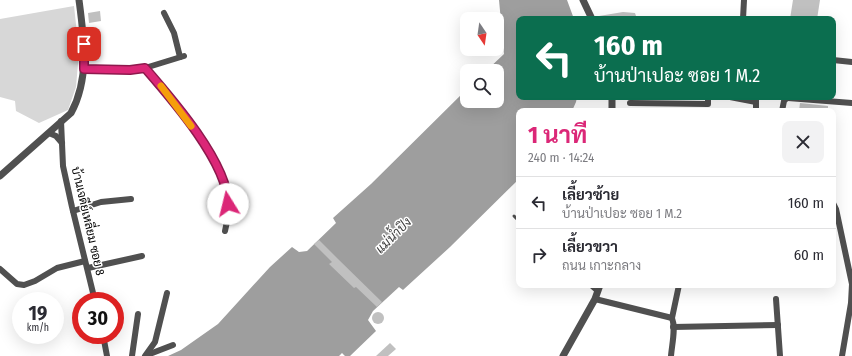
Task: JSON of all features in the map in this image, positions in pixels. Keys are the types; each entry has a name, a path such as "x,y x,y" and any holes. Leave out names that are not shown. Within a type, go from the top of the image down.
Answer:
{"street":[{"path":"0,176 71,113 76,103 83,81 84,69 83,30 80,0"},
{"path":"583,0 591,16"},
{"path":"743,16 744,0"},
{"path":"84,69 130,70 145,68 182,56 174,33 164,13"},
{"path":"836,60 852,62"},
{"path":"145,68 172,99 201,139 222,174 228,193 228,215 225,231"},
{"path":"630,103 708,104 708,100"},
{"path":"813,100 852,103"},
{"name":"บ้านเจดีย์เหลี่ยม ซอย 8","path":"61,121 63,166 85,261 94,292"},
{"path":"49,132 56,136 62,143"},
{"path":"73,210 101,202 131,199"},
{"path":"836,209 852,284 851,303 842,356"},
{"path":"88,268 142,256"},
{"path":"0,269 17,284 24,285 35,281 57,268 85,261"},
{"path":"563,356 599,288"},
{"path":"671,356 673,327 672,318 678,288"},
{"path":"145,356 155,342 167,293"},
{"path":"596,296 672,318"},
{"path":"776,299 780,356"},
{"path":"132,356 138,314"},
{"path":"673,327 778,325"},
{"path":"105,344 108,356"},
{"path":"145,356 173,345"}],"lane":[{"path":"591,288 596,296"}],"shaded area":[{"path":"74,6 79,52 76,87 68,110 39,123 16,111 15,101 0,97 0,19"}],"water":[{"name":"แม่น้ำปิง","path":"499,0 567,0 573,16 516,16 516,100 576,100 573,108 516,108 516,182 450,247 403,290 399,287 373,311 368,320 376,331 350,356 345,356 342,353 339,356 168,356 181,350 218,324 270,267 292,247 299,252 307,251 336,223 333,218 371,184 460,96 460,108 504,108 504,64 493,64 502,56 504,56 504,12 500,12"}],"building":[{"path":"793,0 820,0 817,16 790,16"},
{"path":"100,11 101,21 89,23 88,13"},
{"path":"623,12 635,13 636,16 599,16"},
{"path":"800,103 828,106 828,108 799,108"},
{"path":"319,240 382,302 377,307 329,264 332,262 314,244"},
{"path":"376,312 380,312 384,318 380,324 376,324 372,320 372,316"},
{"path":"390,343 396,349 388,356 376,356"}],"slow traffic":[{"path":"161,86 191,126"}],"route":[{"path":"84,44 84,69 130,70 145,68 172,99 201,139 222,174 228,193 228,204"}]}
